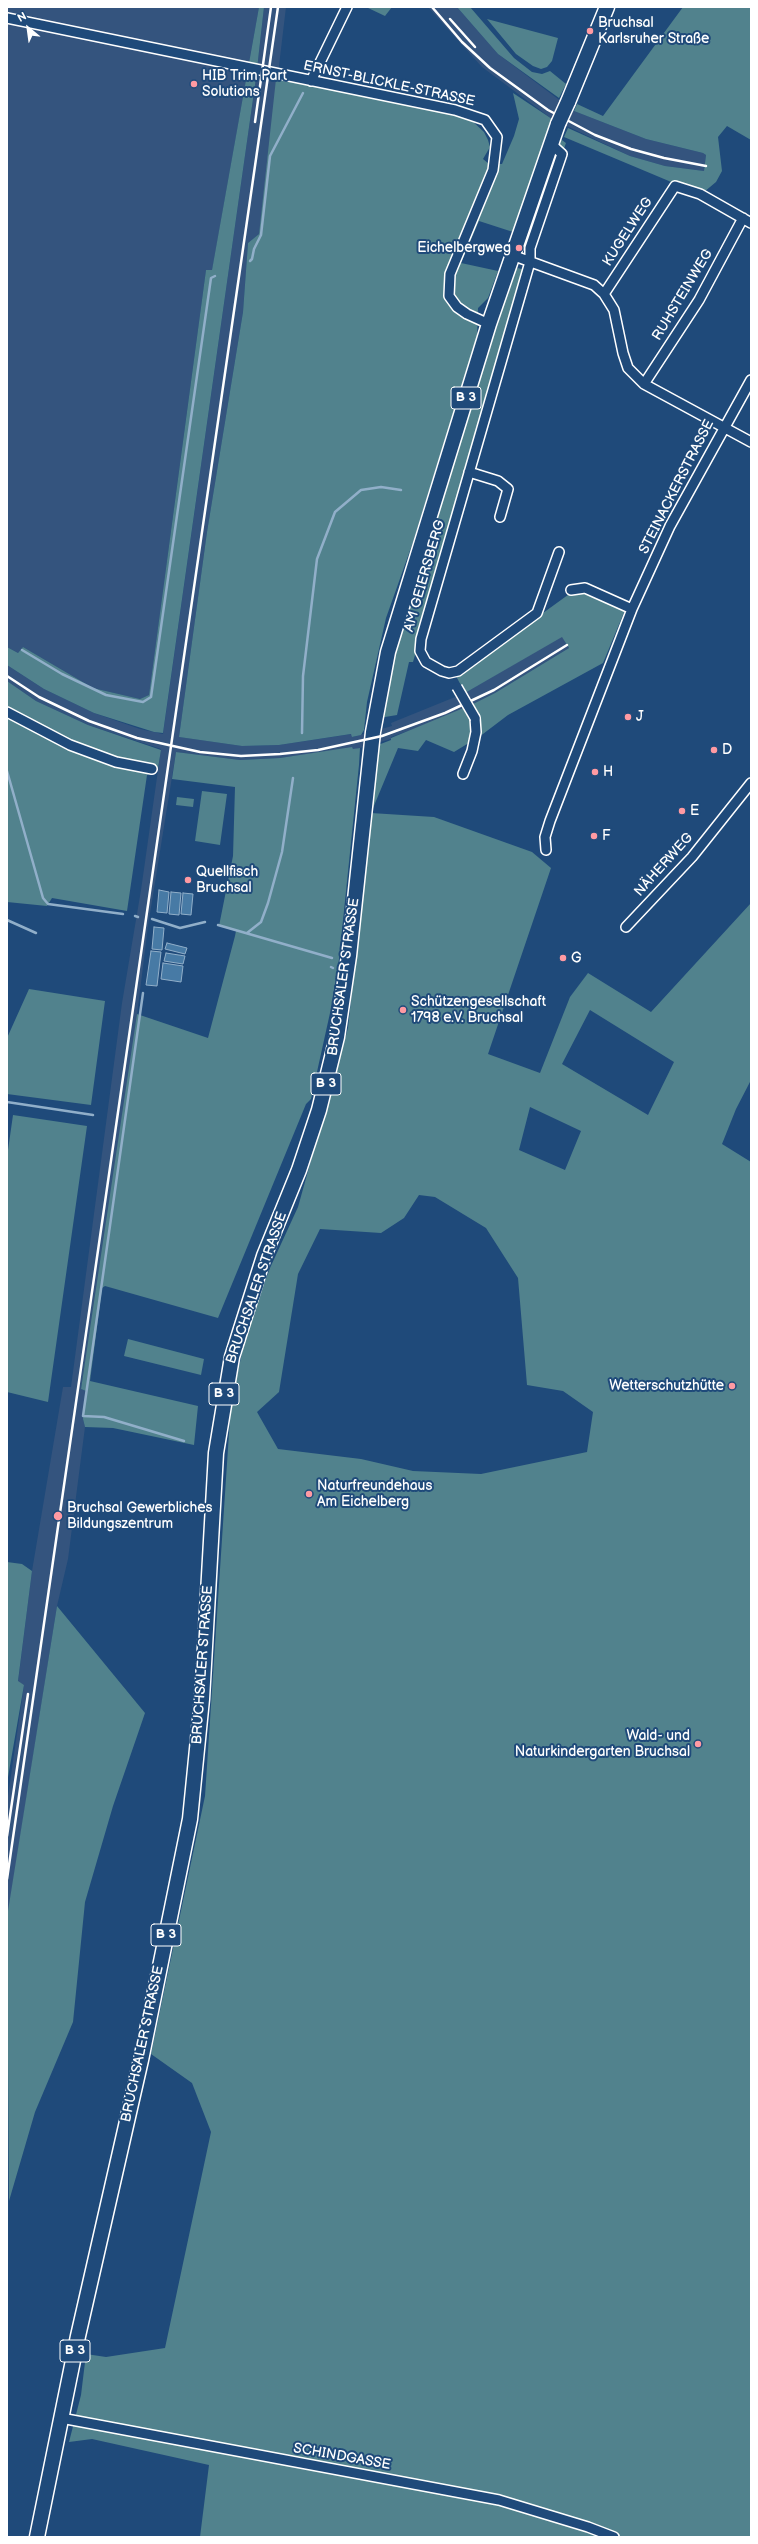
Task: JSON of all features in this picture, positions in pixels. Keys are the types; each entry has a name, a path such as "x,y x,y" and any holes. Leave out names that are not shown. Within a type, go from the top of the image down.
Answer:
{"main road":[{"name":"B 3","path":"489,324 551,144 590,52 607,7"},
{"name":"BRUCHSALER STRASSE","path":"37,2537 61,2418 141,2060 190,1819 202,1699 214,1480 226,1387 232,1357 264,1256 299,1170 319,1110 337,1037 349,956 373,732 388,652 489,324"}],"street":[{"path":"311,81 348,7"},
{"name":"ERNST-BLICKLE-STRASSE","path":"7,18 474,115 485,120 494,130 497,137 493,170 456,259 449,285 449,296 457,307 470,316 489,324"},
{"name":"AM GEIERSBERG","path":"449,673 426,662 420,651 421,639 530,262 530,248 562,154 551,144"},
{"name":"KUGELWEG","path":"604,294 675,186 700,194 747,220"},
{"name":"RUHSTEINWEG","path":"644,384 699,300 747,220"},
{"path":"512,256 594,285 604,294 614,310 623,354 628,368 644,384 751,442"},
{"name":"STEINACKERSTRASSE","path":"546,850 545,837 550,821 632,609 670,526 751,380"},
{"path":"469,472 498,481 508,489 500,517"},
{"path":"463,774 472,751 476,732 475,718 449,673 458,671 537,613 558,552"},
{"path":"571,590 585,588 632,609"},
{"path":"7,712 70,745 116,762 152,769"},
{"name":"NÄHERWEG","path":"626,927 692,857 751,783"},
{"name":"SCHINDGASSE","path":"61,2418 499,2500 588,2527 614,2537"}],"shaded area":[{"path":"7,7 259,7 212,271 206,270 149,695 140,699 93,688 23,647 18,653 7,647"},
{"path":"264,7 286,7 259,234 248,243 243,312 207,532 179,737 242,746 279,745 352,734 353,737 392,726 391,723 465,693 562,636 569,648 495,693 447,717 391,737 391,739 353,750 352,748 280,758 240,760 176,752 148,926 119,1161 81,1389 86,1391 83,1419 85,1427 68,1559 57,1606 7,1921 7,1803 24,1685 18,1682 32,1571 63,1387 71,1387 122,1003 141,890 161,749 88,725 36,701 7,681 7,665 44,689 94,713 140,729 163,734 256,78"},
{"path":"428,7 457,7 498,54 574,111 646,139 703,153 706,155 704,171 665,166 630,156 552,119 482,67"},
{"path":"159,890 169,892 167,913 157,912"},
{"path":"171,892 181,893 179,915 169,914"},
{"path":"183,893 193,894 191,915 181,914"},
{"path":"154,927 164,928 162,950 152,949"},
{"path":"167,943 187,948 185,954 165,949"},
{"path":"151,951 161,952 157,986 146,985"},
{"path":"166,953 185,956 183,964 164,961"},
{"path":"163,963 183,966 181,982 161,979"}],"green space":[{"path":"259,7 264,7 256,78 163,733 154,732 94,713 44,689 7,665 7,647 18,653 23,647 93,688 140,699 149,695 206,270 212,270"},
{"path":"366,7 392,7 385,16"},
{"path":"457,7 470,7 514,58 532,72 542,74 550,71 566,84 559,98 498,54"},
{"path":"683,7 751,7 751,140 727,126 718,137 722,171 716,182 704,192 676,184 564,137 568,128 630,156 665,166 704,171 706,155 703,153 646,139 574,111 577,104 603,116"},
{"path":"487,19 558,38 552,61 547,67 541,69 533,66 516,54"},
{"path":"276,79 468,117 484,132 488,140 490,147 483,159 489,164 502,164 514,136 519,119 513,93 552,119 513,232 479,221 461,263 498,271 488,298 478,308 477,336 413,542 386,618 367,702 364,730 361,735 352,737 351,734 279,745 242,746 179,737 207,532 243,312 248,243 259,234"},
{"path":"559,138 566,143 527,250 525,251 521,246"},
{"path":"518,268 524,270 413,662 409,662 397,715 379,718 387,669 508,287 514,269"},
{"path":"580,591 625,610 603,663 508,715 479,737 471,705 495,693 569,648 562,637 465,693 456,676 572,592"},
{"path":"7,681 36,701 88,725 161,750 158,768 147,775 127,911 52,898 47,906 7,902"},
{"path":"466,707 472,719 472,741 454,752 426,740 418,751 398,748 371,813 434,817 532,852 551,868 488,1054 540,1073 570,997 588,973 651,1012 751,903 751,1080 736,1109 722,1144 751,1162 751,2537 200,2537 209,2465 92,2439 69,2442 81,2395 86,2354 106,2357 165,2348 211,2132 192,2083 151,2054 205,1796 231,1403 248,1326 270,1268 298,1207 348,1028 378,745 391,740 391,738","holes":["590,1010 674,1062 648,1115 562,1064","530,1107 581,1131 565,1170 519,1150","419,1195 435,1197 486,1228 518,1278 527,1385 563,1391 593,1412 587,1452 481,1474 413,1471 361,1459 278,1449 257,1412 279,1392 298,1274 320,1229 381,1233 404,1218"]},
{"path":"352,747 353,749 360,748 359,765 339,959 330,1013 311,1099 306,1104 218,1318 105,1286 102,1288 90,1381 198,1406 194,1445 113,1428 85,1427 83,1419 86,1391 81,1389 137,1014 208,1038 236,931 219,926 233,856 235,787 172,779 176,752 240,760 280,758"},
{"path":"202,791 227,794 220,845 195,841"},
{"path":"177,797 194,799 193,807 176,805"},
{"path":"29,989 105,1001 91,1105 7,1094 7,1038"},
{"path":"13,1115 87,1126 48,1402 7,1392 7,1157"},
{"path":"128,1339 204,1359 201,1375 124,1356"},
{"path":"7,1562 22,1564 32,1571 18,1681 24,1685 7,1783"},
{"path":"57,1606 145,1713 113,1806 85,1902 73,2022 35,2112 9,2201 7,1917"}],"waterway":[{"path":"250,261 261,235 270,156 303,93"},
{"path":"22,650 62,674 106,695 143,702 151,697 211,278 215,276"},
{"path":"302,733 303,676 317,559 335,512 361,490 381,487 401,490"},
{"path":"7,771 43,898 48,904 123,914"},
{"path":"247,933 261,922 268,903 282,852 293,778"},
{"path":"152,919 180,928 205,922"},
{"path":"7,920 36,933"},
{"path":"218,925 332,958"},
{"path":"143,993 83,1416 104,1417 184,1441"},
{"path":"7,1102 93,1115"}],"railway":[{"path":"255,122 271,7"},
{"path":"7,1879 278,7"},
{"path":"432,7 462,42 490,68 548,110 595,135 631,149 664,158 706,166"},
{"path":"450,19 475,47"},
{"path":"7,676 39,697 89,721 137,738 200,752 241,756 280,754 318,750 382,736 445,713 494,690 567,645"},
{"path":"7,1836 28,1694"}],"place":[{"name":"Bruchsal Karlsruher Straße","path":"590,31"},
{"name":"HIB Trim Part Solutions","path":"194,84"},
{"name":"Eichelbergweg","path":"519,248"},
{"name":"J","path":"628,717"},
{"name":"D","path":"714,750"},
{"name":"H","path":"595,772"},
{"name":"E","path":"682,811"},
{"name":"F","path":"594,836"},
{"name":"Quellfisch Bruchsal","path":"188,880"},
{"name":"G","path":"563,958"},
{"name":"Schützengesellschaft 1798 e.V. Bruchsal","path":"403,1010"},
{"name":"Wetterschutzhütte","path":"732,1386"},
{"name":"Naturfreundehaus Am Eichelberg","path":"309,1494"},
{"name":"Bruchsal Gewerbliches Bildungszentrum","path":"58,1516"},
{"name":"Wald- und Naturkindergarten Bruchsal","path":"698,1744"}]}
